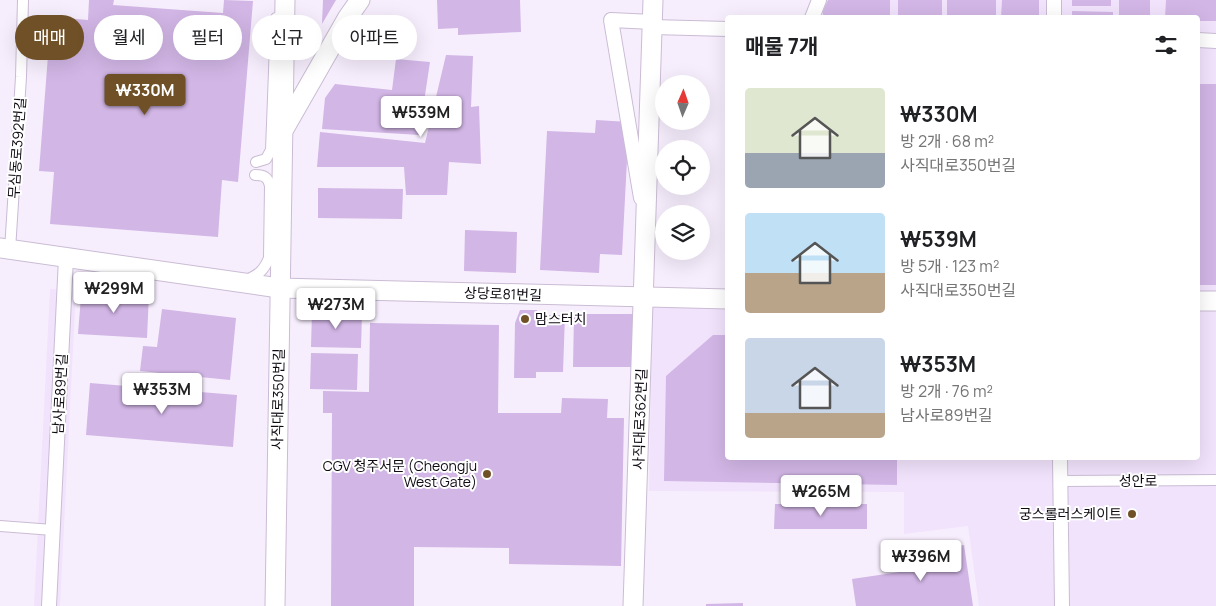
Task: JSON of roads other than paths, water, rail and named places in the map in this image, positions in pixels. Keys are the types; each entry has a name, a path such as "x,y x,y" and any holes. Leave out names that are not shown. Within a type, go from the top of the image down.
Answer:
{"street":[{"name":"사직대로350번길","path":"274,606 286,0"},
{"name":"사직대로350번길","path":"283,133 360,0"},
{"name":"사직대로362번길","path":"633,606 653,0"},
{"path":"813,15 819,0"},
{"path":"1054,0 1054,15"},
{"name":"사직대로362번길","path":"646,233 611,20 652,25"},
{"path":"652,25 725,29"},
{"path":"1200,40 1216,41"},
{"name":"무심동로392번길","path":"5,249 279,288"},
{"name":"남사로89번길","path":"49,606 66,258"},
{"name":"상당로81번길","path":"279,288 644,299 725,299"},
{"path":"1200,301 1216,301"},
{"path":"1060,460 1062,606"}],"lane":[{"name":"무심동로392번길","path":"5,249 21,77 23,0"},
{"path":"256,162 266,158 271,150 276,0"},
{"path":"239,282 256,276 265,268 269,258 270,186 268,180 263,175 256,175"},
{"name":"성안로","path":"1061,481 1216,480"},
{"path":"0,526 53,530"}],"place":[{"name":"맘스터치","path":"525,319"},
{"name":"CGV 청주서문 (Cheongju West Gate)","path":"487,474"},
{"name":"궁스롤러스케이트","path":"1132,514"}]}
